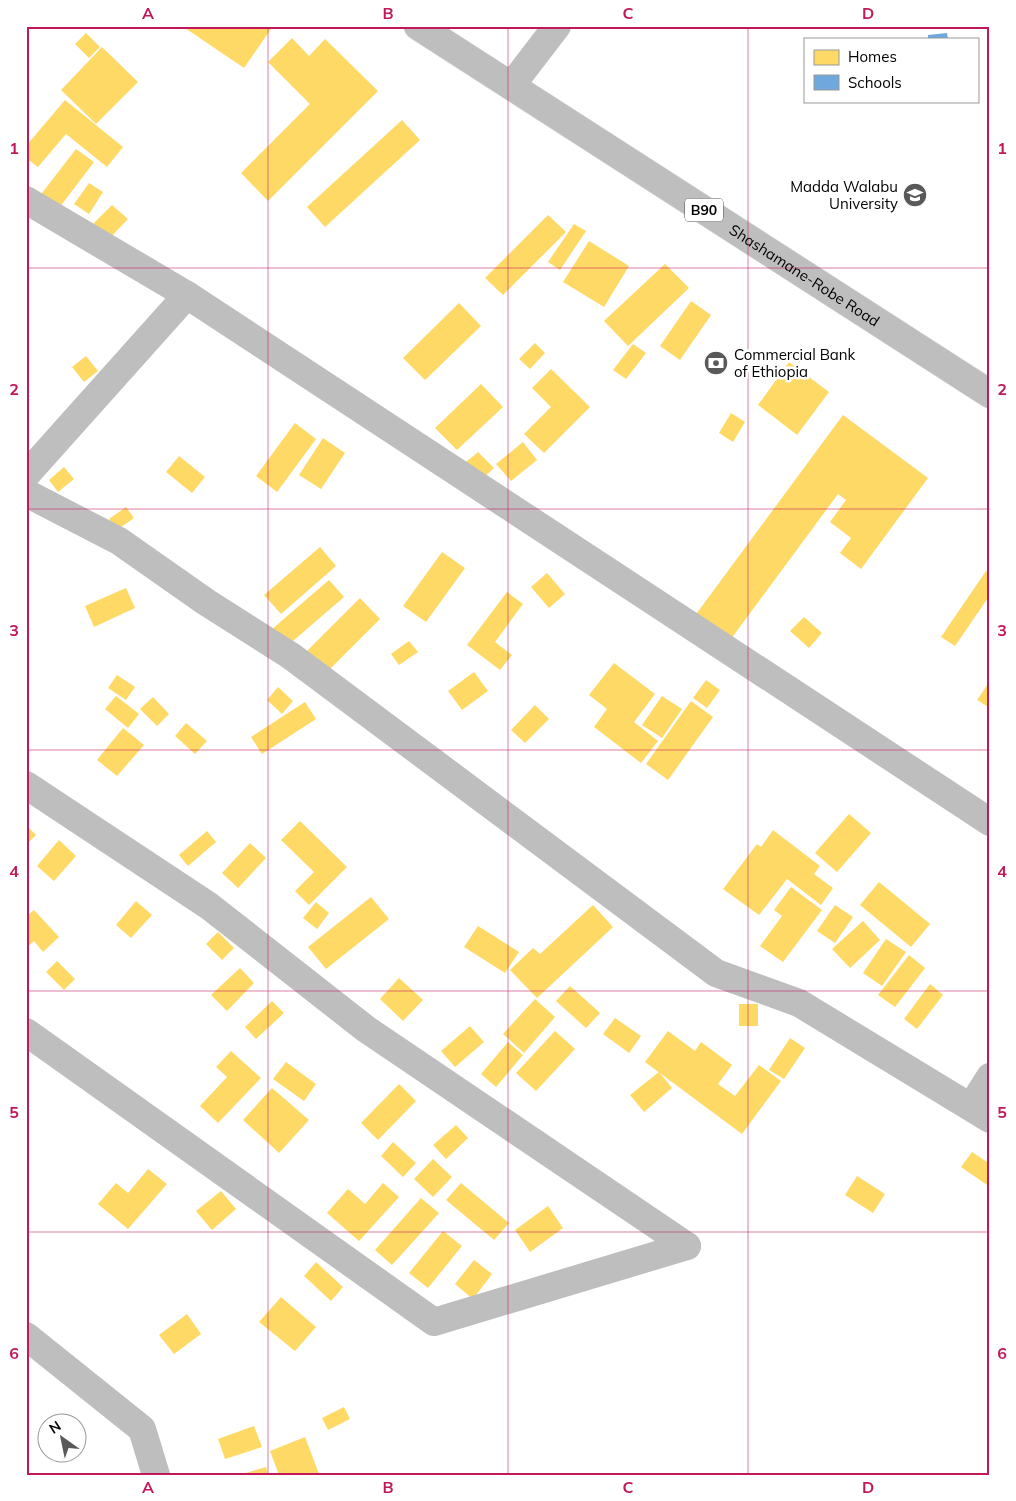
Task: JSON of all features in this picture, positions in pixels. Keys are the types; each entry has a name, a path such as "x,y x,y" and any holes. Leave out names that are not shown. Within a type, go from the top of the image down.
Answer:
{"street":[{"name":"Shashamane-Robe Road","path":"418,26 990,394"},
{"path":"512,86 557,26"},
{"path":"26,200 187,295 990,822"},
{"path":"26,475 187,295"},
{"path":"26,493 119,541 206,602 291,656 716,973 799,1003 980,1113 990,1077"},
{"path":"26,785 209,906 366,1029 687,1246 434,1322 26,1032"},
{"path":"26,1336 142,1429 156,1475"}],"building: Homes":[{"path":"182,26 273,26 244,68"},
{"path":"86,33 100,47 89,58 75,44"},
{"path":"292,38 309,56 325,39 378,91 268,201 241,173 310,104 268,62"},
{"path":"102,47 138,82 96,124 61,90"},
{"path":"65,100 123,147 107,167 66,134 38,167 26,158 26,146"},
{"path":"402,120 420,140 325,227 307,207"},
{"path":"76,149 94,162 53,216 35,202"},
{"path":"89,183 103,192 89,214 74,204"},
{"path":"112,205 128,219 104,244 88,229"},
{"path":"548,215 566,232 503,295 485,278"},
{"path":"574,224 586,231 560,270 548,262"},
{"path":"589,241 629,266 604,307 563,282"},
{"path":"665,264 689,288 628,346 604,321"},
{"path":"691,301 711,315 680,360 660,346"},
{"path":"459,303 481,326 425,380 403,358"},
{"path":"535,343 545,353 530,369 519,359"},
{"path":"633,344 646,353 626,379 613,370"},
{"path":"86,356 98,371 84,382 72,367"},
{"path":"789,362 829,392 797,435 758,405"},
{"path":"551,369 590,407 544,453 524,434 551,407 532,388"},
{"path":"481,384 503,407 457,450 435,428"},
{"path":"731,413 745,422 733,442 719,433"},
{"path":"843,415 928,478 861,569 840,553 851,538 830,522 846,500 838,494 725,647 691,621"},
{"path":"295,423 316,439 277,492 256,476"},
{"path":"323,438 345,453 321,489 299,475"},
{"path":"523,442 537,460 511,481 496,464"},
{"path":"478,452 494,468 482,479 466,462"},
{"path":"179,456 205,477 192,493 166,472"},
{"path":"64,467 74,479 58,492 49,480"},
{"path":"126,507 134,518 117,530 109,519"},
{"path":"320,547 336,566 281,614 264,595"},
{"path":"442,552 465,568 426,622 403,606"},
{"path":"986,571 990,574 990,595 955,646 941,637"},
{"path":"547,573 565,594 549,608 531,587"},
{"path":"329,580 344,597 286,647 271,630"},
{"path":"126,588 135,608 94,627 85,606"},
{"path":"507,592 523,604 495,642 512,655 500,670 467,645"},
{"path":"360,598 380,619 323,676 303,655"},
{"path":"804,617 822,633 809,648 790,631"},
{"path":"409,641 418,652 399,665 391,654"},
{"path":"614,663 655,694 634,722 658,741 641,763 594,727 607,709 589,695"},
{"path":"474,672 488,691 462,710 448,691"},
{"path":"117,675 135,687 126,700 108,688"},
{"path":"706,680 720,690 707,708 693,698"},
{"path":"990,681 990,708 977,700"},
{"path":"278,687 293,701 282,714 267,700"},
{"path":"116,696 139,714 128,728 105,709"},
{"path":"662,696 682,709 662,738 642,725"},
{"path":"153,697 169,714 157,726 140,709"},
{"path":"691,701 713,717 668,780 646,764"},
{"path":"305,702 316,719 262,754 251,737"},
{"path":"535,705 549,719 525,743 511,730"},
{"path":"186,723 207,741 195,754 175,736"},
{"path":"123,728 144,745 117,776 97,760"},
{"path":"849,814 871,833 837,872 815,853"},
{"path":"300,821 347,867 309,905 295,891 314,872 281,840"},
{"path":"26,825 36,835 26,845"},
{"path":"773,830 820,866 814,874 833,888 821,905 787,879 759,915 723,889 757,844 761,847"},
{"path":"207,831 216,842 188,866 179,855"},
{"path":"59,840 76,856 54,881 37,866"},
{"path":"250,843 266,858 238,888 222,873"},
{"path":"879,882 930,924 911,947 860,905"},
{"path":"791,887 822,910 783,962 760,946 782,916 774,910"},
{"path":"371,897 389,919 326,969 308,947"},
{"path":"136,901 152,915 131,938 116,925"},
{"path":"316,902 329,913 317,929 303,918"},
{"path":"593,905 613,927 537,998 510,970 533,948 540,954"},
{"path":"835,905 853,917 835,943 817,931"},
{"path":"34,910 59,937 43,952 34,941 26,948 26,917"},
{"path":"863,921 880,940 850,968 832,949"},
{"path":"478,926 519,952 505,973 464,947"},
{"path":"218,932 234,948 222,960 206,944"},
{"path":"886,939 906,952 882,986 863,973"},
{"path":"909,955 925,968 895,1007 878,995"},
{"path":"57,961 75,979 64,990 46,972"},
{"path":"240,968 254,983 227,1011 211,995"},
{"path":"399,978 423,1000 403,1021 380,999"},
{"path":"930,984 943,995 917,1029 904,1019"},
{"path":"570,986 600,1013 586,1028 556,1001"},
{"path":"535,999 555,1017 524,1053 503,1034"},
{"path":"272,1001 284,1013 256,1039 245,1027"},
{"path":"739,1004 758,1004 758,1026 739,1026"},
{"path":"615,1018 641,1036 629,1053 603,1034"},
{"path":"470,1026 484,1042 455,1067 441,1051"},
{"path":"555,1031 575,1049 536,1091 516,1073"},
{"path":"668,1031 695,1051 701,1042 732,1065 718,1084 735,1096 759,1065 781,1081 742,1134 645,1062"},
{"path":"790,1038 805,1048 784,1079 769,1070"},
{"path":"508,1042 523,1055 496,1087 481,1074"},
{"path":"231,1051 261,1078 218,1123 200,1106 227,1077 216,1067"},
{"path":"286,1062 316,1084 304,1101 273,1079"},
{"path":"659,1072 672,1088 644,1112 630,1095"},
{"path":"399,1084 416,1101 378,1140 361,1123"},
{"path":"272,1088 309,1120 279,1153 243,1120"},
{"path":"456,1125 468,1138 446,1159 433,1145"},
{"path":"393,1142 416,1163 403,1177 381,1156"},
{"path":"972,1152 990,1164 990,1187 961,1167"},
{"path":"433,1159 452,1177 433,1197 414,1179"},
{"path":"148,1169 167,1184 128,1229 98,1204 116,1183 128,1193"},
{"path":"857,1176 885,1194 873,1213 845,1195"},
{"path":"383,1183 399,1197 359,1241 327,1213 348,1189 365,1204"},
{"path":"461,1183 509,1223 494,1240 446,1200"},
{"path":"221,1191 236,1209 212,1230 196,1211"},
{"path":"421,1198 439,1213 392,1265 375,1250"},
{"path":"548,1206 563,1228 530,1252 515,1230"},
{"path":"443,1231 462,1246 428,1288 409,1273"},
{"path":"474,1260 492,1274 473,1299 455,1284"},
{"path":"316,1262 343,1287 331,1301 304,1276"},
{"path":"281,1297 316,1327 295,1351 259,1322"},
{"path":"187,1314 201,1334 174,1354 159,1335"},
{"path":"344,1407 350,1419 328,1430 322,1418"},
{"path":"254,1426 262,1447 225,1459 218,1439"},
{"path":"305,1437 319,1474 279,1475 270,1451"},
{"path":"266,1467 268,1475 242,1475 242,1474"}],"building: Schools":[{"path":"947,33 948,38 928,38 928,35"}],"place":[{"name":"Madda Walabu University","path":"915,195"},
{"name":"Commercial Bank of Ethiopia","path":"716,363"}]}
